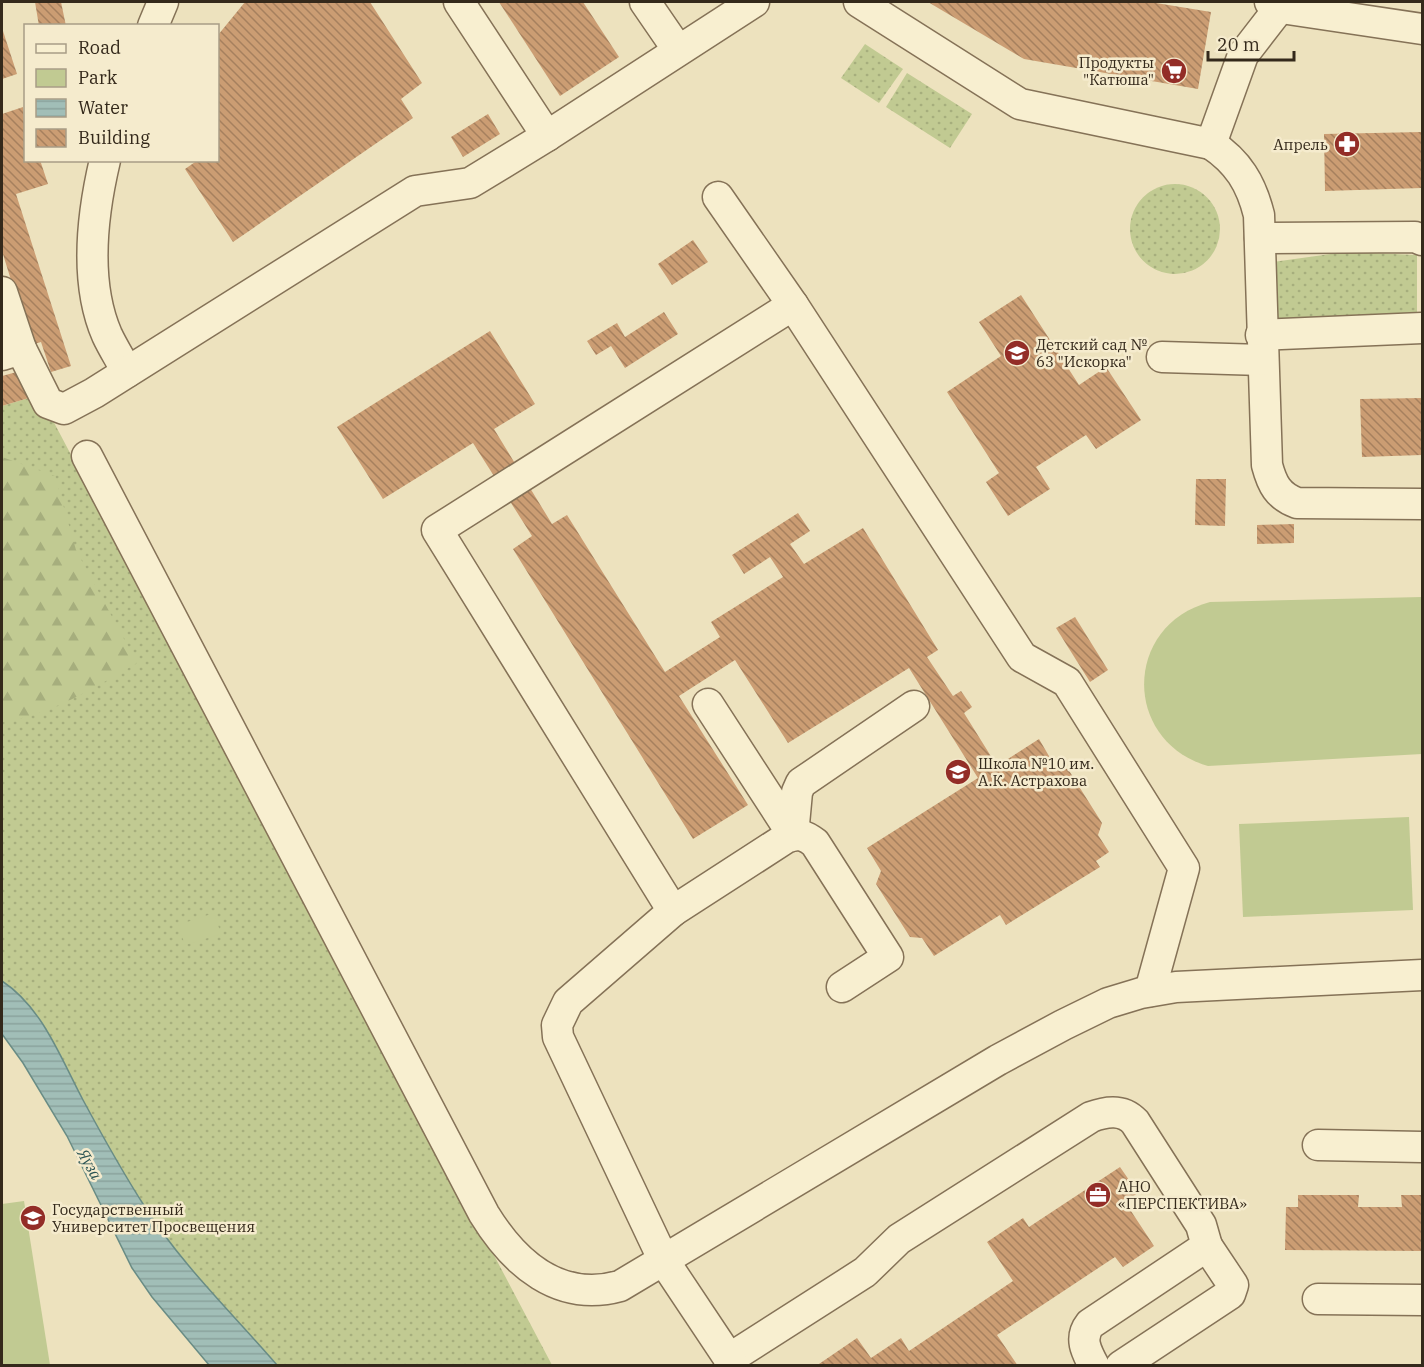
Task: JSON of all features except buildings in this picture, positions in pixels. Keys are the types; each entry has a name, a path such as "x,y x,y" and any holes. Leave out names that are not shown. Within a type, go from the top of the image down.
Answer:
{"street":[{"path":"154,24 163,2"},
{"path":"459,2 547,136"},
{"path":"645,2 678,51"},
{"path":"2,292 11,352 48,403 56,408 64,409 127,372 415,191 470,183 754,2"},
{"path":"859,2 1020,104 1210,144 1230,157 1244,174 1256,205 1260,238 1267,465 1271,484 1285,498 1313,504 1422,504"},
{"path":"1210,144 1243,55 1278,4 1422,29"},
{"path":"105,162 95,217 93,256 97,295 107,334 127,372"},
{"path":"718,197 793,305 1022,657 1067,682 1184,868 1150,991"},
{"path":"1260,238 1414,237 1422,240"},
{"path":"673,911 437,530 793,305"},
{"path":"1162,357 1422,328"},
{"path":"87,456 495,1233 523,1264 540,1276 570,1287 604,1290 620,1286 1007,1054 1108,1003 1150,991 1422,975"},
{"path":"708,704 793,835"},
{"path":"793,835 801,783 914,706"},
{"path":"842,987 888,957 814,843 801,834 793,835 673,911 578,991 565,1007 557,1024 563,1052 664,1261 732,1362 865,1272 899,1239 1101,1113 1121,1113 1135,1122 1201,1225 1207,1246 1233,1285 1230,1294 1121,1365"},
{"path":"1318,1144 1422,1147"},
{"path":"1094,1365 1084,1339 1090,1324 1207,1246"},
{"path":"1318,1299 1422,1300"}],"green space":[{"path":"865,44 903,69 879,103 841,78"},
{"path":"907,73 972,114 950,148 886,107"},
{"path":"1175,184 1192,187 1207,197 1217,212 1220,229 1217,246 1207,261 1192,271 1175,274 1158,271 1143,261 1133,246 1130,229 1133,212 1143,197 1158,187"},
{"path":"1345,252 1417,255 1417,321 1273,321 1273,262"},
{"path":"32,397 50,415 552,1365 277,1365 208,1289 159,1228 113,1155 40,1020 29,1005 2,981 2,406"},
{"path":"2,457 55,476 76,550 137,663 55,707 2,722"},
{"path":"1422,597 1422,754 1208,766 1180,753 1160,733 1148,709 1144,683 1148,657 1161,634 1181,615 1210,602"},
{"path":"1409,817 1413,910 1243,917 1239,824"},
{"path":"214,913 221,934 185,945 178,925"},
{"path":"24,1201 50,1365 2,1365 2,1204"}],"water":[{"name":"Яуза","path":"2,981 29,1005 50,1035 113,1155 159,1228 191,1269 277,1365 209,1365 152,1297 132,1268 67,1136 23,1063 2,1034"}],"place":[{"name":"Продукты \"Катюша\"","path":"1174,71"},
{"name":"Апрель","path":"1347,144"},
{"name":"Детский сад № 63 \"Искорка\"","path":"1017,353"},
{"name":"Школа №10 им. А.К. Астрахова","path":"958,772"},
{"name":"АНО «ПЕРСПЕКТИВА»","path":"1098,1195"},
{"name":"Государственный Университет Просвещения","path":"33,1218"}]}
